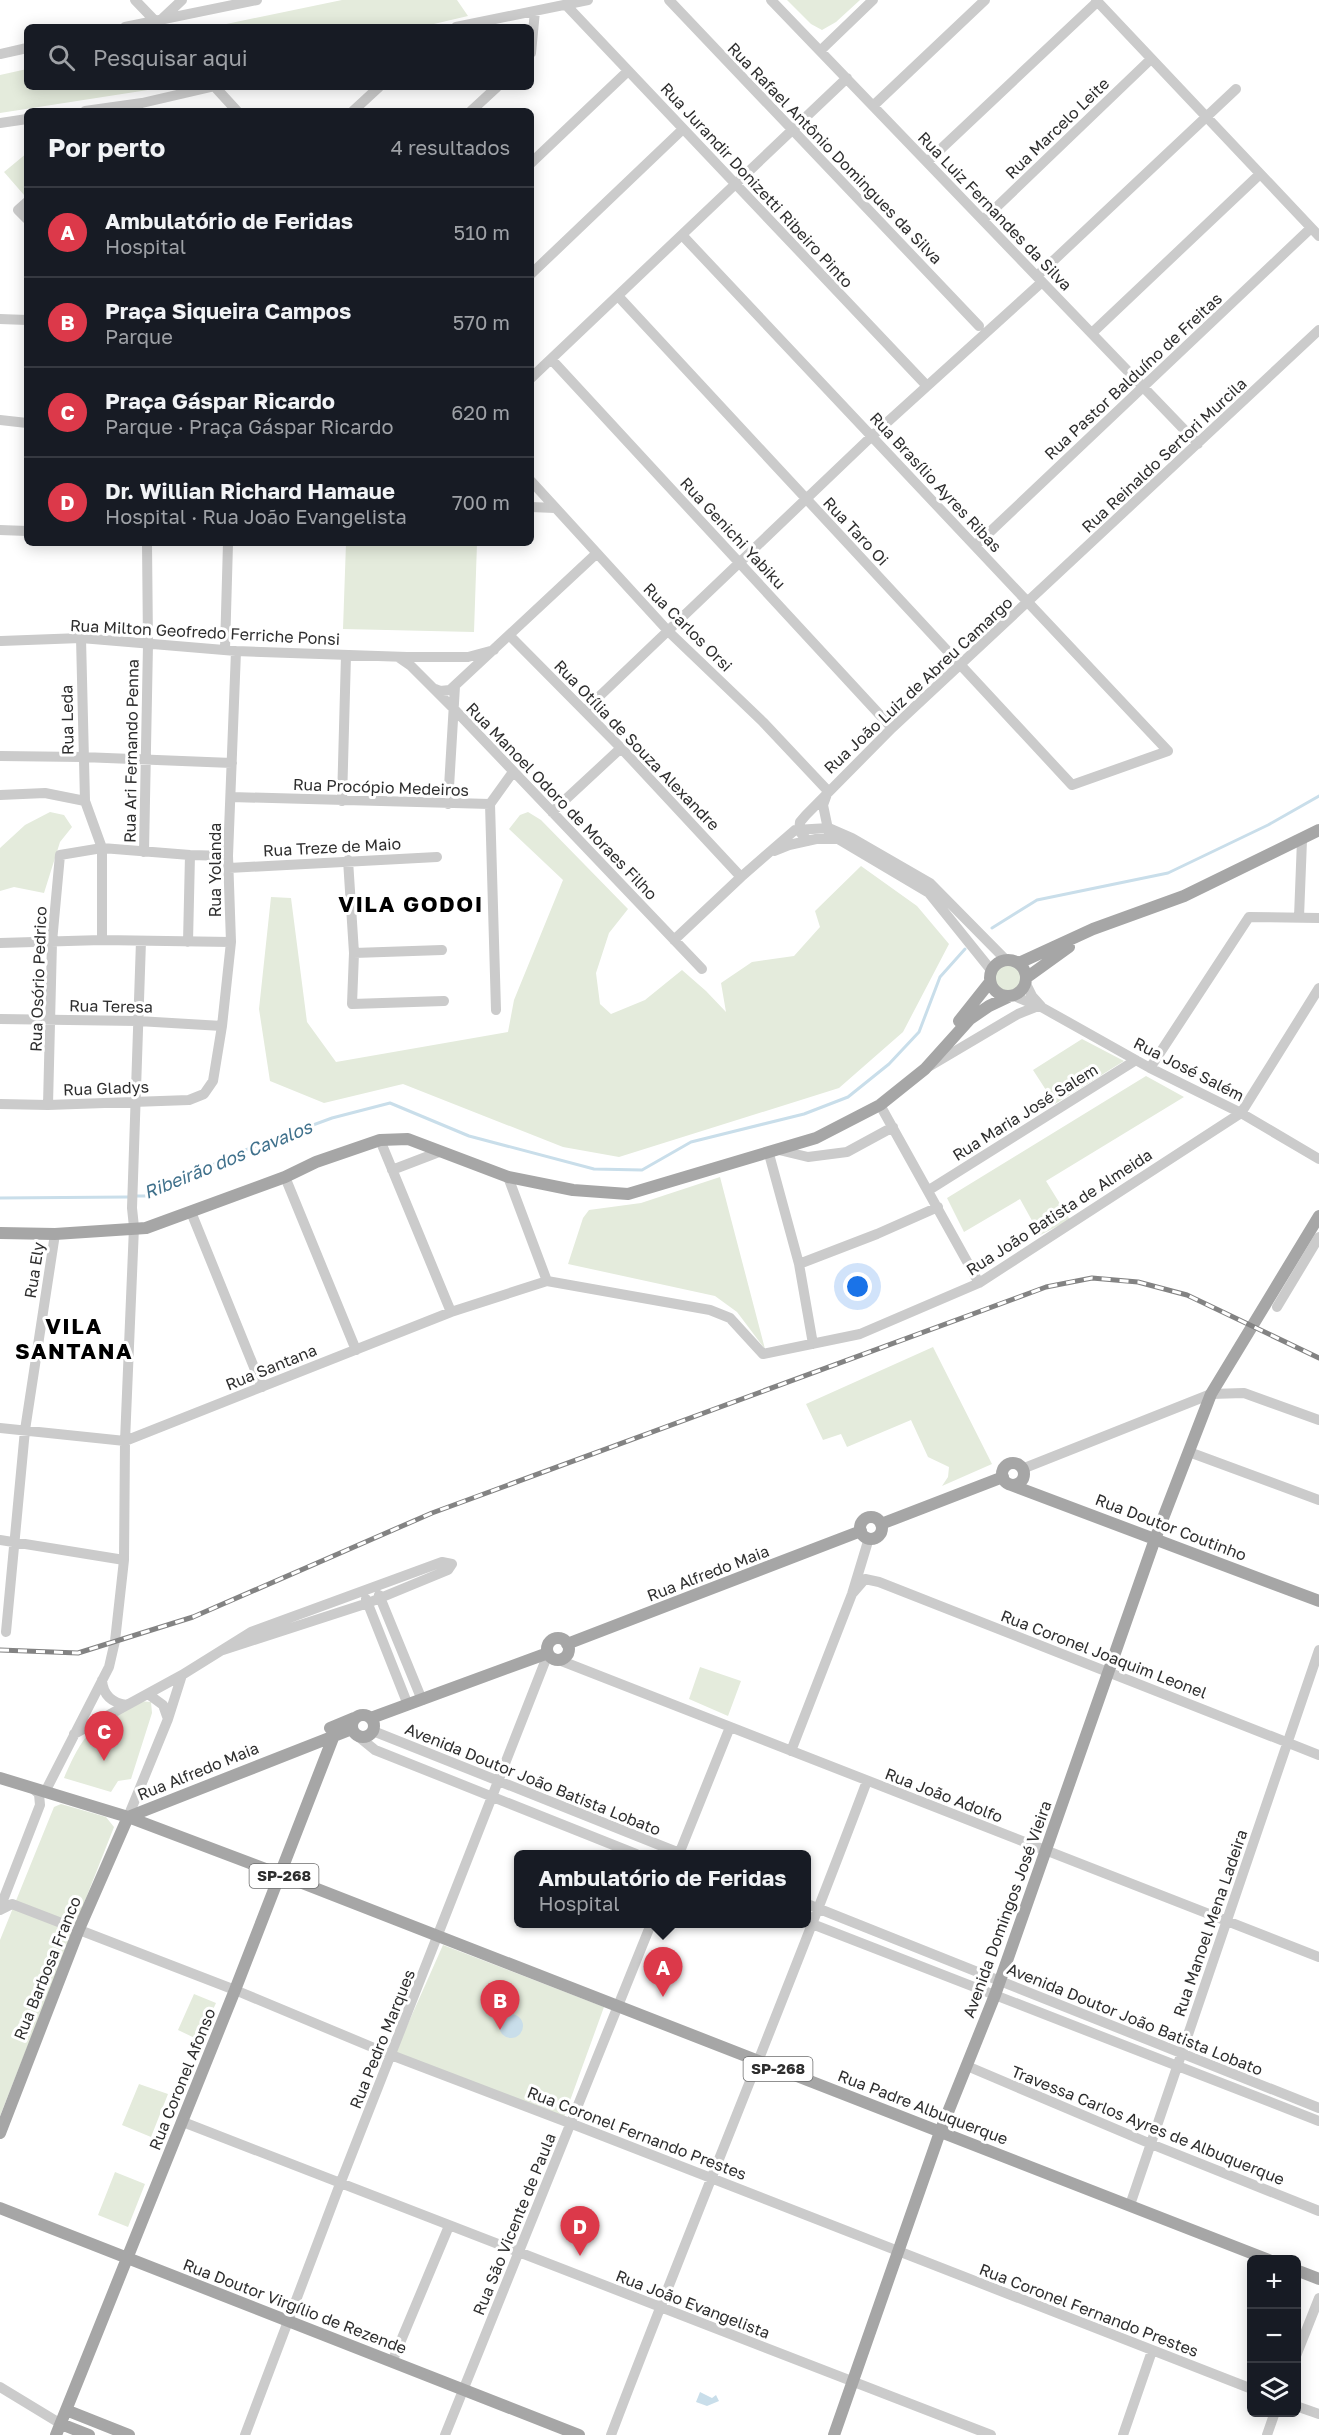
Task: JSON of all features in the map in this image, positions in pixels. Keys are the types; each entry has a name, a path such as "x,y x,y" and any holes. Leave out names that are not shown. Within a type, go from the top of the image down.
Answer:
{"main road":[{"path":"922,1071 1000,961 1013,961 1184,896 1319,831"},
{"path":"0,1233 55,1234 146,1228 285,1177 316,1162 380,1140 408,1139 507,1177 573,1190 627,1194 816,1138 880,1105 922,1071 970,1019 989,1006 1019,993 1026,981 1093,929"},
{"path":"1013,961 1026,972 1026,981"},
{"path":"991,976 997,993 1011,996"},
{"name":"Avenida Domingos José Vieira","path":"834,2435 940,2132 995,1995 1155,1539 1211,1394 1319,1216"},
{"path":"881,1524 1007,1481 1003,1471 1009,1464 1015,1464 1022,1469"},
{"name":"Rua Doutor Coutinho","path":"1007,1481 1319,1601"},
{"path":"867,1518 876,1518 881,1524 879,1535 865,1535 862,1522 867,1518"},
{"name":"Rua Alfredo Maia","path":"567,1644 865,1535"},
{"path":"372,1725 365,1714 355,1728 366,1737 372,1725 408,1705 552,1656 567,1656 569,1649 561,1639 549,1644 552,1656"},
{"name":"Rua Alfredo Maia","path":"128,1817 280,1756 336,1729 355,1728"},
{"name":"Rua Coronel Afonso","path":"58,2429 183,2122 336,1729"},
{"name":"SP-268","path":"0,1778 128,1817"},
{"name":"Rua Padre Albuquerque","path":"128,1817 439,1935 1259,2255"},
{"name":"Rua Barbosa Franco","path":"0,2133 79,1929 128,1817"},
{"name":"Rua Doutor Virgílio de Rezende","path":"0,2208 579,2435"},
{"path":"1301,2272 1319,2279"},
{"path":"66,2410 129,2435"},
{"path":"58,2429 89,2435"}],"street":[{"path":"135,0 159,22"},
{"path":"159,22 182,0"},
{"path":"159,22 257,0"},
{"path":"473,24 588,0"},
{"name":"Rua Rafael Antônio Domingues da Silva","path":"669,0 979,326"},
{"name":"Rua Luiz Fernandes da Silva","path":"771,0 1198,444"},
{"path":"820,51 873,0"},
{"path":"873,106 985,0"},
{"path":"927,162 1097,1 1315,232"},
{"name":"Rua Jurandir Donizetti Ribeiro Pinto","path":"566,5 927,386"},
{"path":"534,24 535,11"},
{"path":"0,54 24,49"},
{"name":"Rua Marcelo Leite","path":"983,220 1151,58"},
{"path":"534,160 628,71"},
{"path":"534,375 847,78"},
{"path":"585,710 1040,279 1236,89"},
{"path":"106,108 142,103 200,90"},
{"path":"216,90 234,108"},
{"path":"356,108 376,90"},
{"path":"474,108 494,90"},
{"path":"136,108 142,103"},
{"path":"0,123 24,119"},
{"path":"534,271 683,129"},
{"path":"1092,333 1260,174"},
{"path":"24,205 18,210 24,216"},
{"name":"Rua Pastor Balduíno de Freitas","path":"975,546 1143,387 1315,232"},
{"name":"Rua Brasílio Ayres Ribas","path":"682,235 1168,751 1072,785"},
{"name":"Rua Taro Oi","path":"618,296 1072,785"},
{"path":"0,320 24,320"},
{"name":"Rua Reinaldo Sertori Murcila","path":"1029,602 1319,330"},
{"name":"Rua Genichi Yabiku","path":"552,359 892,728"},
{"path":"0,420 24,423"},
{"name":"Rua Carlos Orsi","path":"534,484 669,632 763,722 828,791"},
{"path":"534,507 555,508"},
{"path":"0,530 24,531"},
{"name":"Rua Ari Fernando Penna","path":"144,852 148,644 147,546"},
{"name":"Rua Yolanda","path":"208,1088 213,1081 222,1026 231,942 228,856 232,763 228,546"},
{"path":"432,687 446,692 455,686 596,554"},
{"name":"Rua João Luiz de Abreu Camargo","path":"674,940 741,876 799,829 800,822 828,791 892,728 1029,602"},
{"name":"Rua Otília de Souza Alexandre","path":"510,636 585,710 741,876"},
{"name":"Rua Milton Geofredo Ferriche Ponsi","path":"0,644 81,638 230,650 407,657 468,657 494,650"},
{"name":"Rua Leda","path":"81,638 82,757 85,801 102,848 102,940"},
{"path":"342,801 346,655"},
{"path":"407,657 413,662 415,670"},
{"name":"Rua Manoel Odoro de Moraes Filho","path":"407,657 415,670 702,969"},
{"path":"449,657 461,666 466,677"},
{"path":"448,804 455,686"},
{"path":"552,812 621,748"},
{"path":"0,756 232,763"},
{"name":"Rua Procópio Medeiros","path":"231,797 490,804 513,772"},
{"name":"Rua João Luiz de Abreu Camargo","path":"766,854 819,835 823,805 828,791"},
{"path":"0,795 45,793 85,801"},
{"path":"490,804 496,1010"},
{"path":"799,829 838,839 929,893 991,976"},
{"path":"799,829 819,835 852,838 930,883 1013,961"},
{"path":"1299,917 1302,840"},
{"path":"102,848 228,856"},
{"name":"Rua Osório Pedrico","path":"48,1105 52,942 60,855 102,848"},
{"path":"188,942 190,855"},
{"name":"Rua Treze de Maio","path":"229,868 437,857"},
{"path":"348,861 354,953 352,1004 444,1000"},
{"path":"1150,1068 1249,917 1319,918"},
{"path":"0,943 102,940 231,942"},
{"path":"45,1792 111,1661 124,1560 125,1441 134,1227 132,1208 141,941"},
{"path":"354,953 442,950"},
{"path":"922,1071 1018,1014 1041,1007 1032,996 1026,981"},
{"name":"Rua João Batista de Almeida","path":"546,1281 710,1310 730,1318 763,1354 860,1334 980,1283 1241,1113 1319,988"},
{"name":"Rua José Salém","path":"1011,996 1041,1007 1150,1068 1241,1113 1319,1159"},
{"name":"Rua Teresa","path":"0,1019 138,1021 222,1026"},
{"name":"Rua Maria José Salem","path":"929,1190 1136,1060"},
{"name":"Rua Gladys","path":"0,1104 48,1105 189,1100 204,1094 208,1088"},
{"path":"880,1105 980,1283"},
{"path":"813,1344 799,1264 774,1152 808,1157 847,1152 893,1127"},
{"path":"380,1140 451,1312"},
{"path":"392,1170 439,1152"},
{"path":"285,1177 356,1350"},
{"path":"507,1177 546,1281"},
{"path":"799,1264 938,1208"},
{"path":"191,1212 261,1387"},
{"name":"Rua Ely","path":"6,1632 25,1430 55,1234"},
{"path":"1277,1307 1319,1237"},
{"name":"Rua Santana","path":"0,1428 125,1441 451,1312 546,1281"},
{"path":"1022,1469 1211,1394 1244,1393 1319,1420"},
{"path":"1190,1452 1319,1500"},
{"path":"791,1751 852,1594 863,1557 865,1535"},
{"path":"0,1540 124,1560"},
{"path":"863,1557 879,1582"},
{"path":"74,1734 182,1675 251,1632 442,1562 449,1561 452,1564 448,1570 368,1604 223,1650"},
{"path":"852,1594 865,1579 879,1582"},
{"name":"Rua Coronel Joaquim Leonel","path":"879,1582 1319,1755"},
{"path":"375,1586 422,1700"},
{"path":"363,1590 408,1705"},
{"name":"Rua Manoel Mena Ladeira","path":"1130,2205 1319,1650"},
{"name":"Rua João Adolfo","path":"552,1656 1319,1957"},
{"name":"Rua Pedro Marques","path":"245,2435 340,2184 499,1781 552,1656"},
{"path":"128,1817 168,1719 182,1675"},
{"path":"102,1680 104,1692 108,1697 127,1705"},
{"path":"148,1694 163,1705 168,1719"},
{"name":"Avenida Doutor João Batista Lobato","path":"372,1725 499,1781 670,1850"},
{"path":"682,1850 730,1727"},
{"name":"Avenida Doutor João Batista Lobato","path":"355,1728 375,1750 626,1850"},
{"path":"811,1921 819,1909 867,1781"},
{"path":"0,1909 40,1805 39,1794 31,1787"},
{"path":"40,1805 50,1796 59,1796"},
{"path":"0,1909 12,1904 8,1898 9,1885"},
{"name":"Rua Coronel Fernando Prestes","path":"12,1904 235,1990 391,2055 1247,2387"},
{"name":"Avenida Doutor João Batista Lobato","path":"811,1906 1319,2108"},
{"name":"Avenida Doutor João Batista Lobato","path":"811,1923 1319,2121"},
{"name":"Rua São Vicente de Paula","path":"445,2435 649,1928"},
{"path":"611,2435 659,2307 759,2061 808,1928"},
{"name":"Travessa Carlos Ayres de Albuquerque","path":"967,2066 1151,2144 1319,2211"},
{"name":"Rua João Evangelista","path":"183,2122 985,2434"},
{"path":"392,2362 449,2226"},
{"path":"1301,2343 1319,2298"},
{"path":"1123,2435 1152,2351"},
{"path":"0,2387 58,2429"},
{"path":"1301,2408 1319,2414"},
{"path":"1267,2435 1273,2417"}],"green space":[{"path":"342,0 457,0 468,16 434,24 226,24"},
{"path":"787,0 860,0 836,22 822,30 811,24"},
{"path":"24,70 24,90 148,90 0,113 0,75"},
{"path":"24,155 24,195 4,172"},
{"path":"346,546 477,546 474,632 343,629"},
{"path":"50,812 64,815 72,827 60,842 44,893 14,887 0,891 0,848 25,825"},
{"path":"528,812 541,820 628,909 609,933 596,973 600,1004 611,1014 645,1000 682,970 726,1012 721,983 752,962 794,956 820,927 815,911 861,866 917,906 949,944 903,1032 839,1088 619,1157 563,1147 403,1084 324,1103 270,1081 259,1009 271,897 291,898 307,1022 336,1062 508,1032 514,1000 563,880 509,829 520,815"},
{"path":"1008,963 1018,968 1023,978 1018,988 1008,993 998,988 993,978 998,968"},
{"path":"1082,1039 1124,1061 1055,1104 1033,1070"},
{"path":"1146,1076 1184,1097 1046,1181 1070,1220 1040,1235 1020,1199 964,1232 947,1198"},
{"path":"720,1177 765,1349 737,1312 715,1296 568,1264 583,1218 589,1210 641,1203"},
{"path":"933,1347 992,1464 942,1486 948,1477 949,1467 928,1457 911,1420 847,1447 841,1434 823,1440 806,1404"},
{"path":"700,1667 741,1681 728,1716 689,1699"},
{"path":"139,1701 151,1702 152,1713 131,1779 118,1781 111,1792 64,1778 79,1748 92,1730"},
{"path":"61,1804 106,1817 114,1827 0,2116 0,1940 54,1807"},
{"path":"443,1945 604,2007 563,2120 395,2053"},
{"path":"194,1994 216,2003 199,2040 178,2030"},
{"path":"139,2084 168,2094 151,2137 122,2125"},
{"path":"115,2172 145,2184 128,2227 98,2215"}],"water":[{"path":"511,2014 519,2018 523,2026 519,2034 511,2038 503,2034 499,2026 503,2018"},
{"path":"700,2392 712,2398 716,2395 719,2401 707,2406 696,2402"}],"waterway":[{"path":"992,928 1037,900 1168,873 1268,825 1319,796"},
{"name":"Ribeirão dos Cavalos","path":"135,1196 148,1196 237,1153 332,1118 390,1103 469,1136 594,1169 642,1170 691,1142 804,1114 848,1097 889,1064 919,1032 940,977 965,949"},
{"name":"Ribeirão dos Cavalos","path":"0,1198 128,1197"}],"railway":[{"path":"0,1650 78,1653 193,1617 432,1513 1046,1287 1092,1278 1138,1282 1187,1295 1319,1358"}],"place":[{"name":"Praça Gáspar Ricardo","path":"104,1761"},
{"name":"Ambulatório de Feridas","path":"663,1997"},
{"name":"Praça Siqueira Campos","path":"500,2030"},
{"name":"Dr. Willian Richard Hamaue","path":"580,2256"}],"district":[{"name":"VILA GODOI","path":"411,904"},
{"name":"VILA SANTANA","path":"74,1338"}]}
